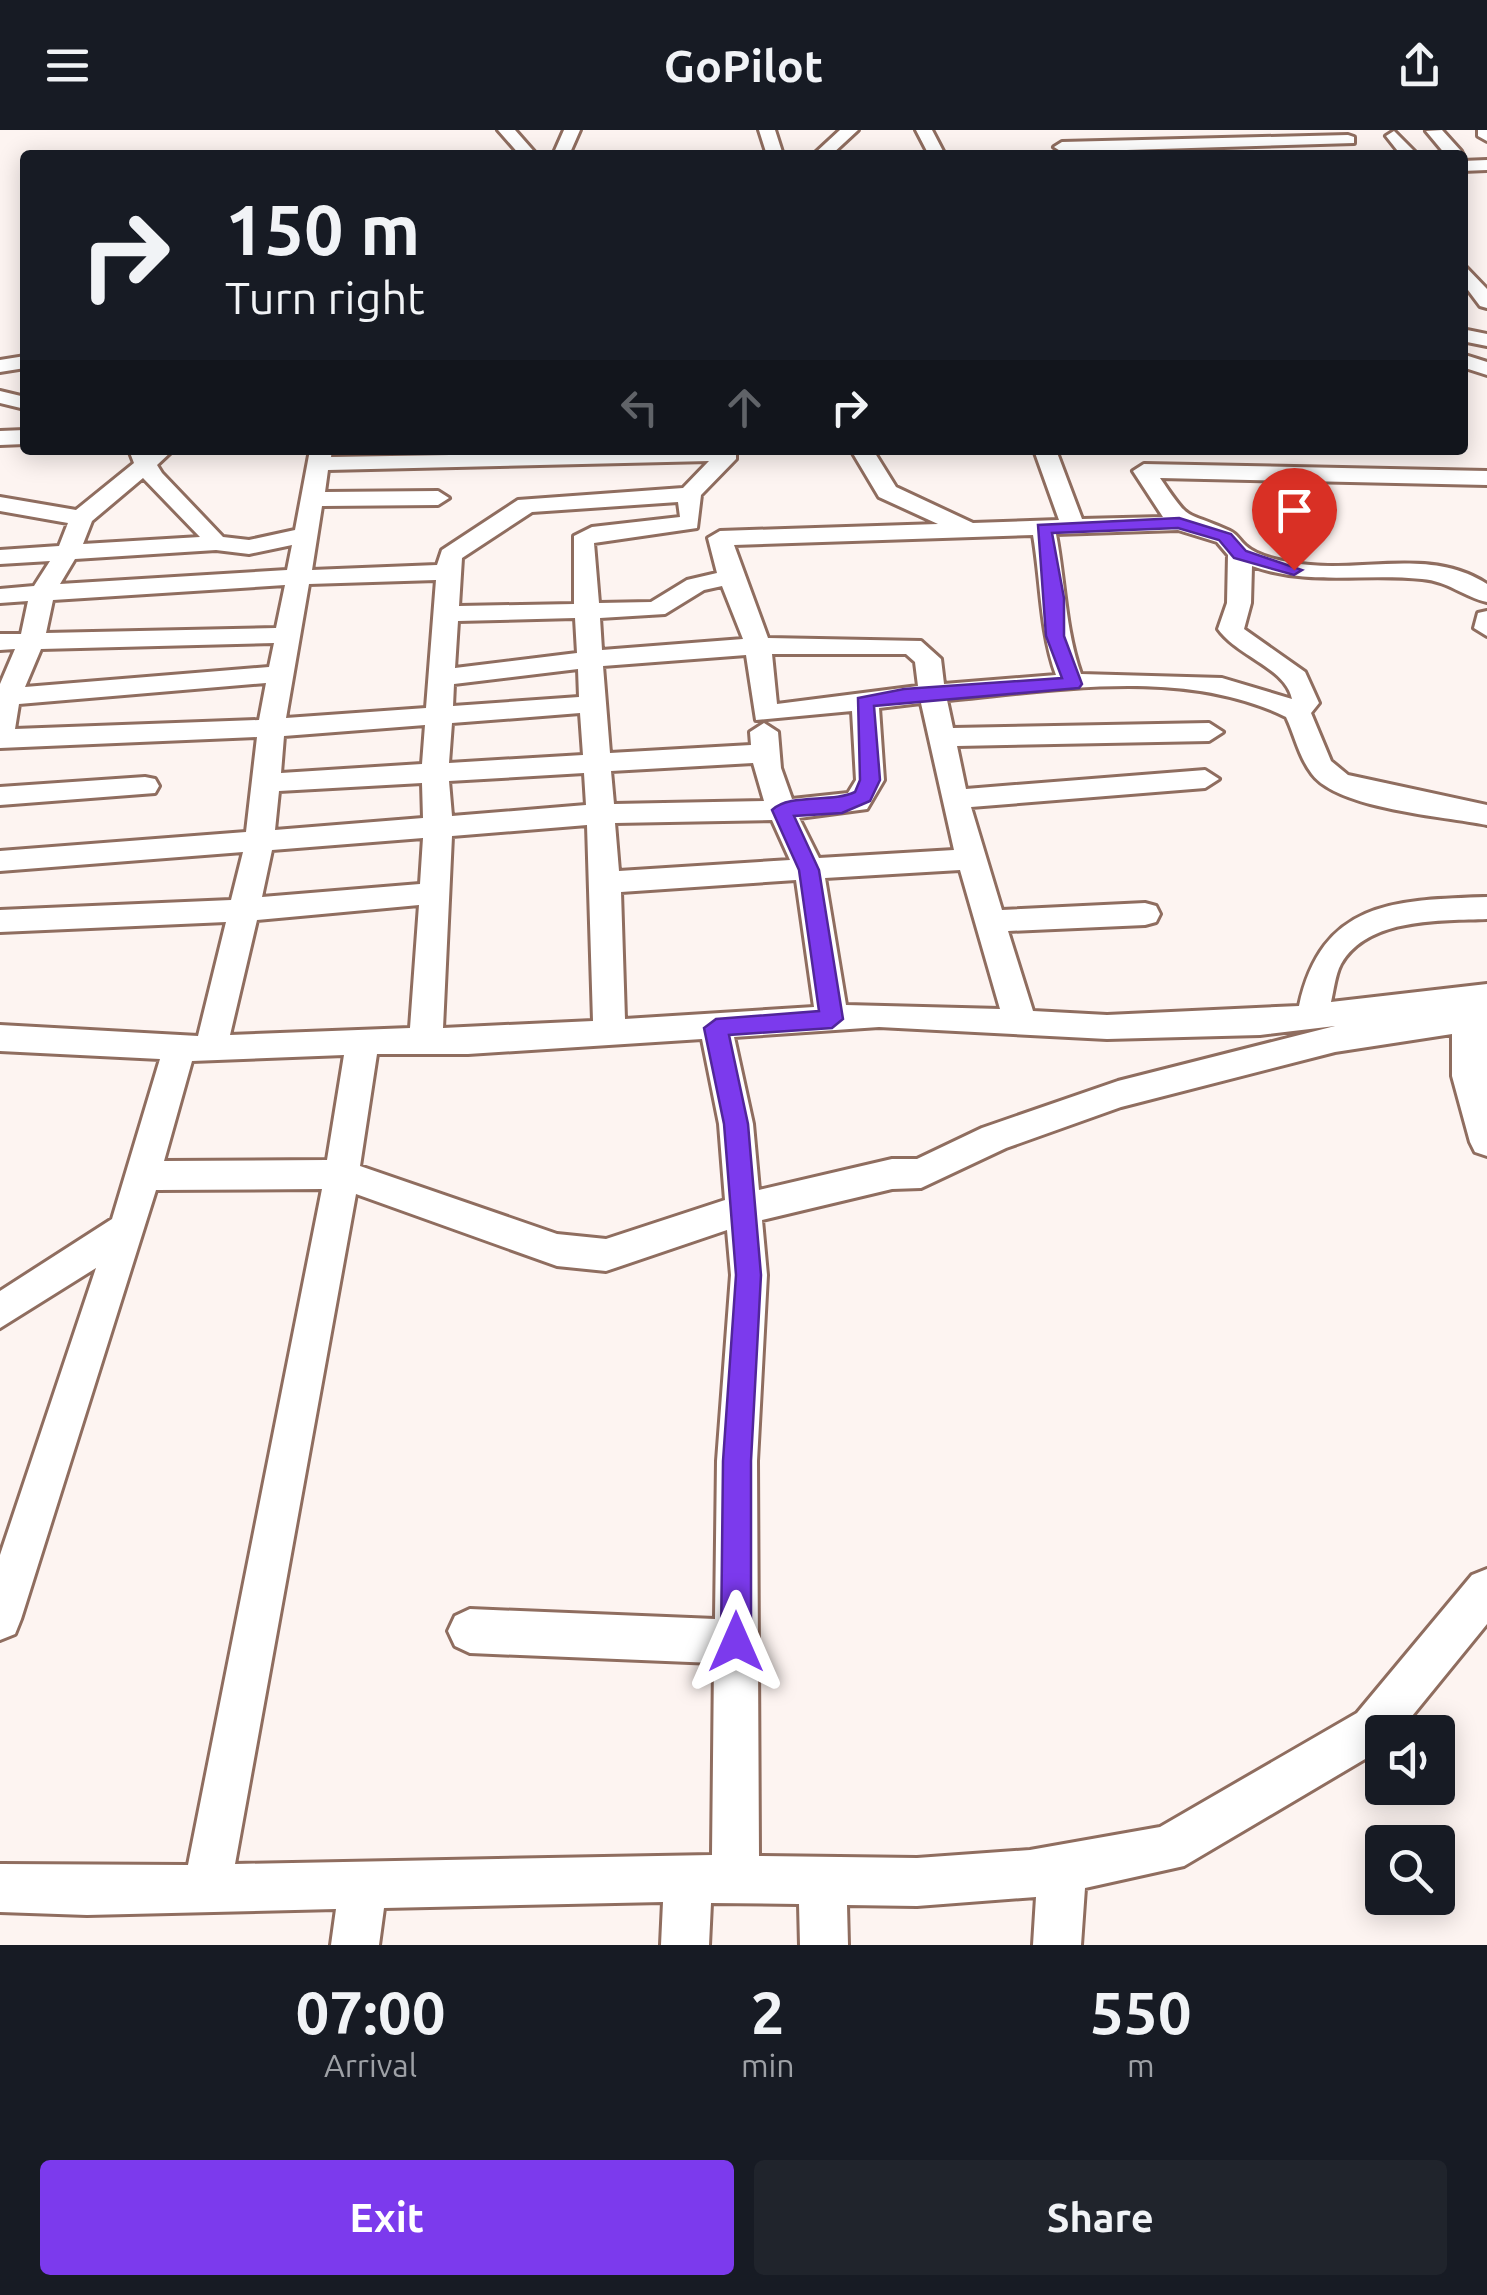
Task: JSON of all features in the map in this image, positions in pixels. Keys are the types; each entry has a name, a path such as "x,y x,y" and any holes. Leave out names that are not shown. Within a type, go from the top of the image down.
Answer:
{"street":[{"path":"506,130 524,150"},
{"path":"827,150 850,130"},
{"path":"1048,130 1063,150"},
{"path":"1144,130 1159,144"},
{"path":"1078,150 1159,144 1249,149 1344,135"},
{"path":"1394,136 1406,150"},
{"path":"1470,273 1487,301"},
{"path":"216,544 205,525 176,506 148,455 81,518 68,550 42,594 32,640 3,698 0,739 272,728 593,704"},
{"path":"0,1619 141,1176 195,1047 243,910 260,840 264,782 302,536 321,457 543,455"},
{"path":"725,455 690,494 689,523 696,530 720,538 1179,523 1225,537 1240,554 1294,570 1447,574 1473,582 1487,595"},
{"path":"865,455 887,492 970,530"},
{"path":"1047,455 1074,528"},
{"path":"1179,523 1144,471 1178,460 1346,461 1487,478"},
{"path":"426,1040 446,572 455,549 526,506 690,494"},
{"path":"313,499 438,498"},
{"path":"5,507 81,518"},
{"path":"609,1031 605,882 597,814 598,762 584,610 585,537 689,523"},
{"path":"1044,528 1056,598 1055,636 1072,684"},
{"path":"0,557 216,544 249,547 302,536"},
{"path":"720,538 730,577 748,613 758,646 765,714 763,753 782,810 809,870 832,1019"},
{"path":"1240,554 1238,602 1231,629 1242,645 1287,668 1301,682 1306,703 1297,712"},
{"path":"0,596 239,579 446,572"},
{"path":"447,614 656,609 696,586 730,577"},
{"path":"1487,618 1487,628"},
{"path":"0,642 287,635"},
{"path":"444,677 758,646 912,646 928,660 955,800 1020,1022"},
{"path":"3,698 146,682 281,674"},
{"path":"765,714 932,693 1072,684 1188,682 1235,686 1297,712 1313,756 1333,781 1353,790 1487,816"},
{"path":"0,860 597,814 842,806 864,796 870,780 865,702"},
{"path":"942,737 1208,732"},
{"path":"264,782 763,753"},
{"path":"955,800 1205,778"},
{"path":"0,796 145,786"},
{"path":"605,882 973,859"},
{"path":"0,921 243,910 435,893"},
{"path":"1312,1017 1329,957 1350,939 1398,912 1487,908"},
{"path":"992,922 1145,914"},
{"path":"0,1038 195,1047 716,1028 879,1016 1107,1027 1474,1004"},
{"path":"1474,1004 1469,1076 1487,1142"},
{"path":"141,1176 342,1174 578,1254 629,1250 743,1210 892,1174 921,1173 994,1138 1118,1094 1474,1004"},
{"path":"684,1945 711,1880 736,1642 737,1461 748,1275 736,1124 716,1028"},
{"path":"207,1888 342,1174 363,1040"},
{"path":"0,1311 127,1228"},
{"path":"0,1888 711,1880 917,1882 1062,1868 1167,1849 1373,1729 1487,1590"},
{"path":"470,1631 736,1642"},
{"path":"1057,1945 1062,1868"},
{"path":"822,1881 824,1945"},
{"path":"355,1945 364,1884"}],"route":[{"path":"736,1642 737,1461 748,1275 736,1124 716,1028 832,1019 809,870 782,810 842,806 864,796 870,780 865,702 904,695 1072,684 1055,636 1056,598 1044,528 1179,523 1225,537 1240,554 1294,570"}]}
